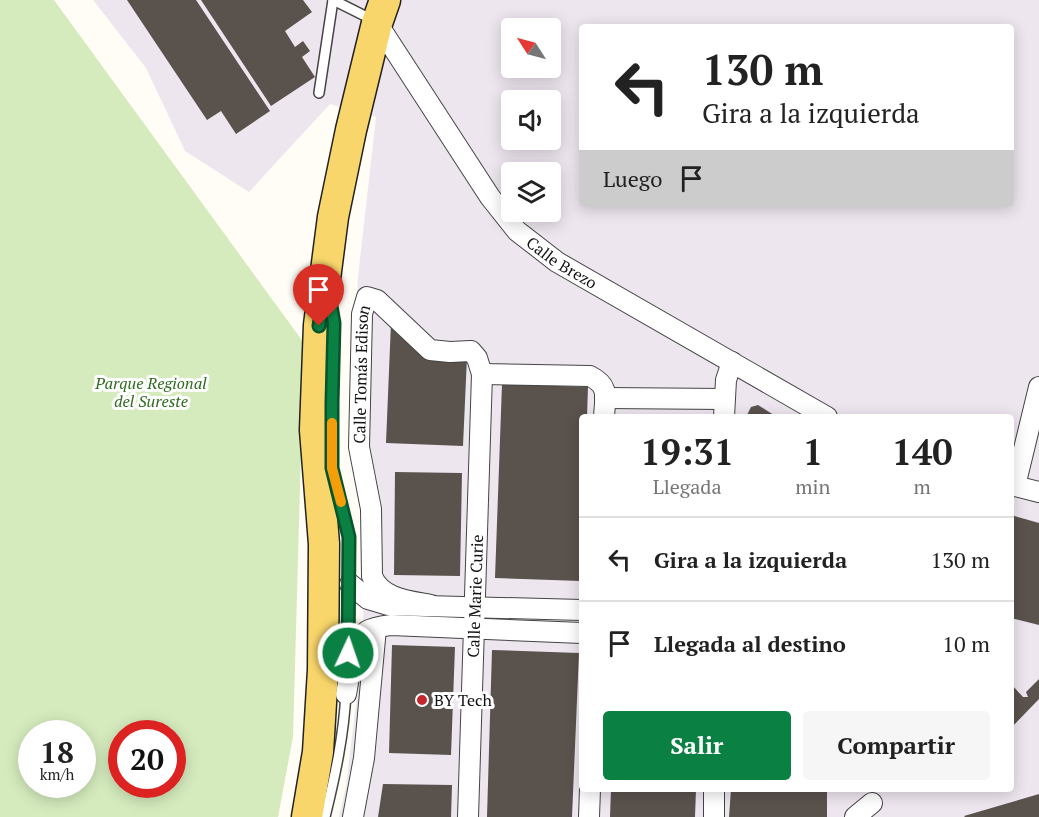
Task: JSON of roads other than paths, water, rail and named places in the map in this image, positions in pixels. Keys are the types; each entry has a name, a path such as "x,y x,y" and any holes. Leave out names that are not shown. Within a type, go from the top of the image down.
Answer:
{"main road":[{"path":"307,817 318,752 323,670 324,544 315,430 319,326 335,206 351,130 382,11"}],"street":[{"name":"Calle Brezo","path":"382,11 490,197 518,231 557,262 822,414"},
{"name":"Calle Tomás Edison","path":"430,605 401,599 384,592 375,584 372,576 371,508 359,447 362,314 367,297 377,300 430,350 471,351 477,358 482,374"},
{"path":"482,374 590,376 600,381 605,388 604,407 724,408 726,380 732,362"},
{"name":"Calle Marie Curie","path":"468,817 482,374"},
{"path":"1014,482 1039,387"},
{"path":"1014,486 1039,492"},
{"path":"350,584 358,593 375,602 388,605 579,609"},
{"path":"346,694 359,637 369,629 391,624 579,633"},
{"path":"353,817 364,758 376,628"},
{"path":"589,817 590,792"},
{"path":"714,792 714,817"},
{"path":"855,817 872,802"}],"lane":[{"path":"319,93 333,0 382,11"},
{"path":"324,293 331,306 334,323 332,468 349,537 350,584 346,694 336,771 326,817"}],"place":[{"name":"BY Tech","path":"422,700"}],"park label":[{"name":"Parque Regional del Sureste","path":"151,392"}]}
